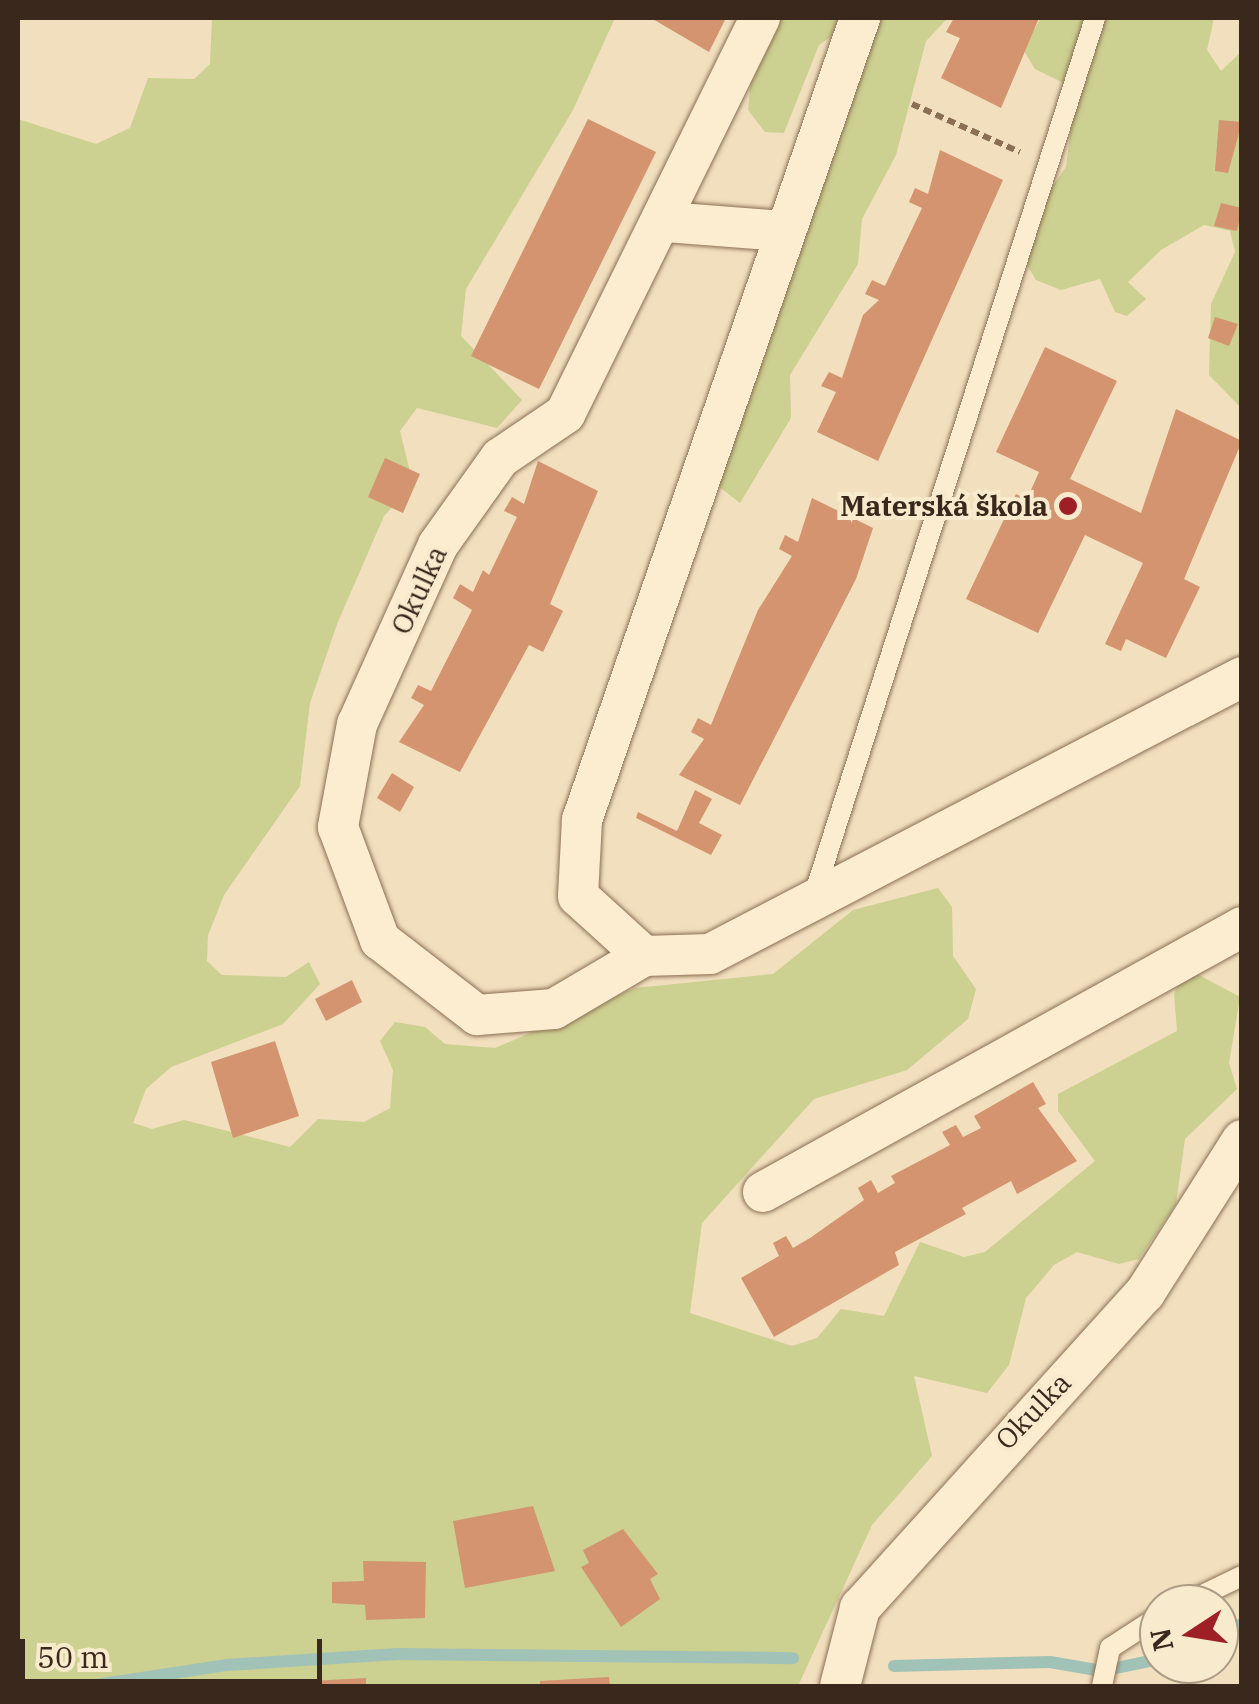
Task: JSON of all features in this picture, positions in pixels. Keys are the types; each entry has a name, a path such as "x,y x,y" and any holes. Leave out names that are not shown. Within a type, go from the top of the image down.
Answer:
{"street":[{"name":"Okulka","path":"760,18 666,222 565,414 500,458 438,545 357,724 338,827 380,940 477,1015 554,1009 644,956 710,954 1242,677"},
{"path":"644,956 578,896 582,820 783,230 860,18"},
{"path":"666,222 783,230"},
{"path":"763,1192 1236,935"},
{"name":"Okulka","path":"840,1685 857,1621 956,1492 1145,1292 1242,1140"}],"lane":[{"path":"812,902 1094,18"},
{"path":"1102,1686 1110,1648 1139,1629"}],"path":[{"path":"912,104 1047,166"}],"green space":[{"path":"212,18 615,18 573,110 466,289 461,336 522,400 497,428 417,408 400,431 413,484 384,516 337,624 310,703 300,786 224,895 208,935 207,961 222,975 286,977 309,962 320,984 283,1024 171,1067 146,1089 133,1123 152,1129 184,1120 290,1147 318,1119 364,1122 390,1108 393,1070 380,1041 395,1022 425,1027 445,1044 495,1048 635,988 773,974 853,910 938,888 952,907 953,956 976,989 968,1019 907,1070 814,1099 702,1223 690,1313 792,1346 817,1338 841,1309 884,1316 920,1242 964,1257 985,1252 1095,1161 1058,1111 1058,1094 1177,1031 1174,994 1186,968 1240,997 1229,1063 1237,1089 1185,1139 1176,1204 1139,1259 1119,1264 1077,1252 1054,1265 1026,1298 1009,1365 987,1393 914,1376 932,1456 872,1525 798,1686 18,1686 18,119 96,144 130,128 148,78 194,79 210,64"},
{"path":"773,18 948,18 926,41 896,155 862,219 858,264 790,375 791,418 740,503 713,482 716,453 764,359 802,191 853,100 862,45 849,24 819,45 784,133 765,132 748,110 752,67 771,43"},
{"path":"1041,18 1214,18 1207,50 1221,71 1241,52 1241,408 1209,375 1211,304 1235,252 1230,231 1204,225 1161,250 1128,282 1146,299 1127,316 1115,312 1100,279 1061,290 1036,280 1013,242 1066,167 1076,89 1035,69 1023,49"}],"building":[{"path":"651,18 726,18 709,52"},
{"path":"954,18 1039,18 1001,108 941,78 960,38 946,32"},
{"path":"588,119 656,152 539,389 471,356"},
{"path":"1219,120 1242,122 1228,173 1215,171"},
{"path":"940,150 1003,180 878,461 817,432 836,392 821,386 829,372 842,378 863,315 879,300 865,294 872,280 885,286 922,208 909,202 915,188 928,194"},
{"path":"1221,203 1242,208 1237,231 1214,226"},
{"path":"1215,317 1238,324 1229,346 1208,338"},
{"name":"Materská škola","path":"1045,347 1117,381 1070,479 1141,513 1176,409 1242,441 1184,579 1200,587 1166,658 1126,639 1121,651 1105,644 1143,563 1085,535 1038,633 966,599 1016,494 1027,499 1039,472 996,452"},
{"path":"385,458 420,474 403,513 368,497"},
{"path":"538,461 598,491 550,604 563,611 543,652 529,645 460,772 399,742 424,705 411,698 418,685 431,691 472,610 453,598 460,584 473,592 483,570 489,575 517,517 504,511 512,497 524,504"},
{"path":"812,498 873,528 856,579 740,805 679,775 704,739 691,732 698,718 711,725 758,610 792,556 779,549 785,535 798,542"},
{"path":"392,773 414,787 400,812 377,798"},
{"path":"695,790 712,799 699,823 722,835 711,855 636,818 638,812 677,831"},
{"path":"352,980 362,1002 326,1021 315,999"},
{"path":"275,1041 299,1116 233,1138 211,1062"},
{"path":"1033,1082 1046,1104 1038,1108 1077,1161 1017,1194 1011,1181 962,1208 966,1214 895,1252 899,1265 774,1337 741,1278 779,1256 773,1243 786,1236 793,1248 810,1238 864,1200 858,1188 871,1180 878,1193 895,1183 891,1176 950,1145 942,1132 956,1125 963,1137 981,1128 974,1116"},
{"path":"533,1506 555,1571 465,1588 453,1521"},
{"path":"623,1529 658,1574 650,1579 660,1599 621,1627 581,1567 589,1563 583,1550"},
{"path":"363,1561 426,1562 425,1618 366,1620 365,1605 332,1603 332,1582 364,1581"},
{"path":"609,1677 610,1686 540,1686 540,1681"},
{"path":"366,1678 366,1686 312,1686 311,1681"}],"waterway":[{"path":"89,1686 227,1665 398,1654 793,1658"},
{"path":"894,1666 1050,1662 1102,1671 1139,1663"}],"place":[{"name":"Materská škola","path":"1068,506"}]}
